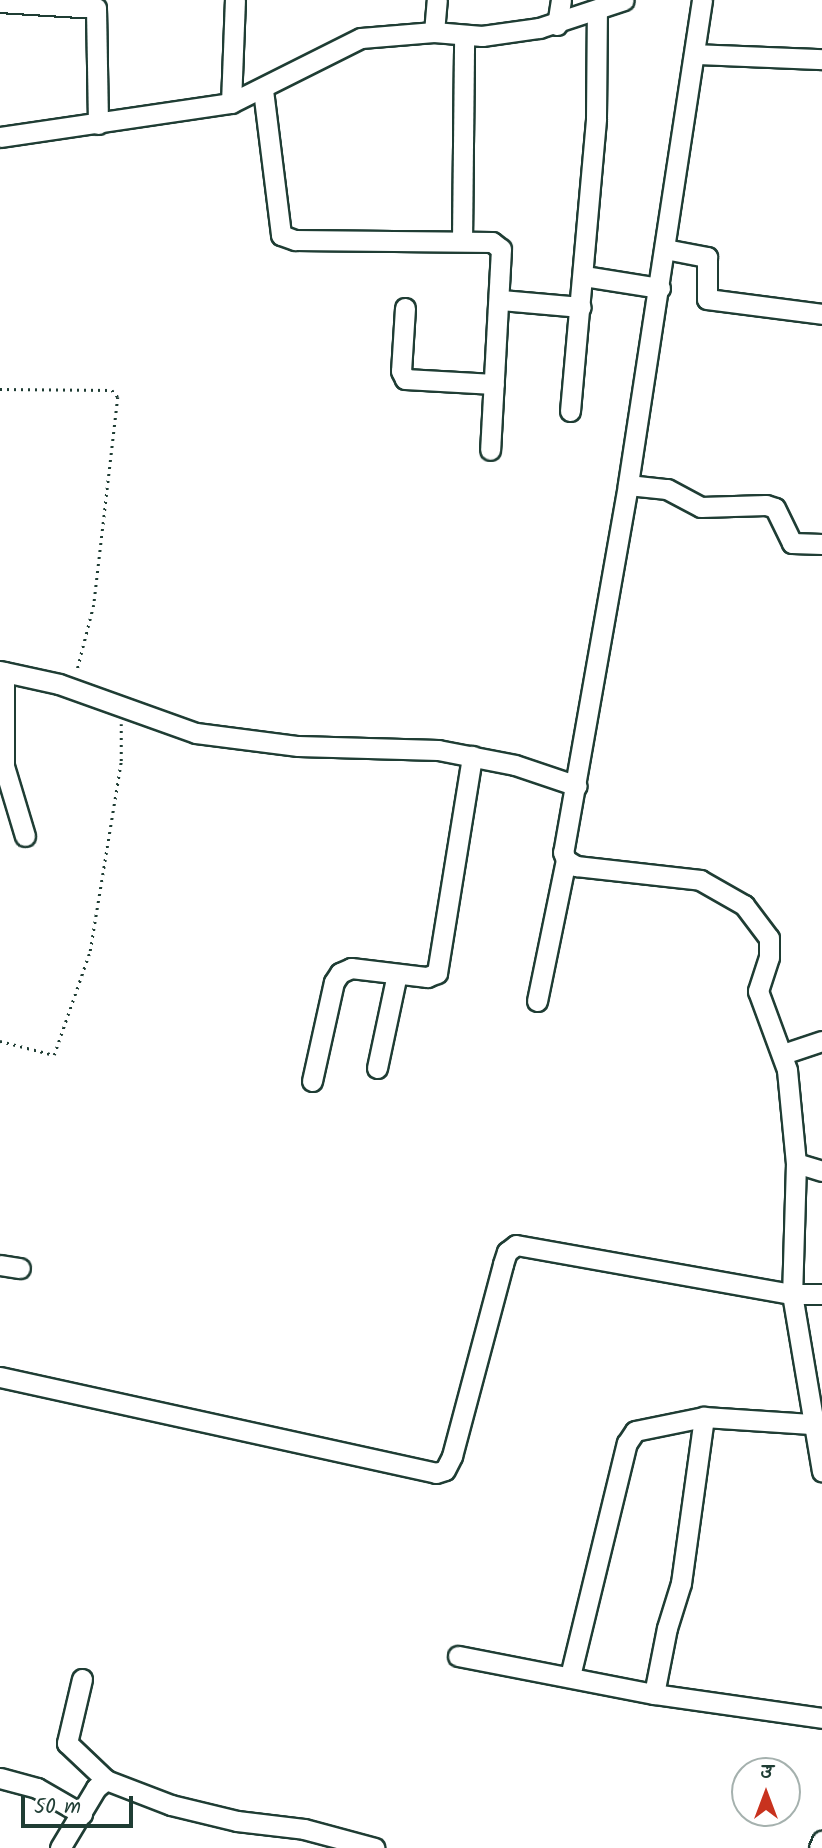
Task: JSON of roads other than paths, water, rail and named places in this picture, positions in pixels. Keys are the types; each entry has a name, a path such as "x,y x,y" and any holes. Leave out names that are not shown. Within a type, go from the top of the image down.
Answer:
{"street":[{"path":"231,103 235,0"},
{"path":"434,32 437,0"},
{"path":"557,25 561,0"},
{"path":"0,137 231,103 263,90 349,41 434,32 464,36 557,25 624,0"},
{"path":"537,1001 566,860 563,852 577,786 628,485 702,0"},
{"path":"0,2 96,4 98,124"},
{"path":"570,411 596,118 597,12"},
{"path":"462,242 464,36"},
{"path":"695,54 822,59"},
{"path":"263,90 281,235 295,240 492,243 501,249 501,300 490,450"},
{"path":"665,249 707,257 707,299 822,314"},
{"path":"584,276 660,288"},
{"path":"501,300 581,307"},
{"path":"405,308 401,371 405,379 494,384"},
{"path":"628,485 667,489 701,507 766,505 775,508 792,543 822,544"},
{"path":"25,836 4,766 2,671 72,689 196,733 298,746 418,748 472,756 577,786"},
{"path":"312,1081 334,982 340,973 351,968 427,977 437,973 441,963 452,862 472,756"},
{"path":"566,860 576,866 700,880 749,910 769,938 769,957 758,990 783,1054 796,1163 792,1294 811,1424 822,1471"},
{"path":"377,1068 397,974"},
{"path":"783,1054 822,1041"},
{"path":"796,1163 822,1171"},
{"path":"0,1377 436,1473 445,1470 452,1456 506,1252 516,1245 792,1294 822,1294"},
{"path":"0,1265 20,1268"},
{"path":"570,1676 627,1443 635,1431 704,1417 811,1424"},
{"path":"654,1694 681,1583 704,1417"},
{"path":"458,1656 654,1694 822,1718"},
{"path":"82,1679 67,1742 106,1780 171,1805 237,1821 304,1829 375,1848"},
{"path":"0,1778 37,1788 82,1814"},
{"path":"60,1848 106,1780"},
{"path":"819,1848 822,1840"}]}
